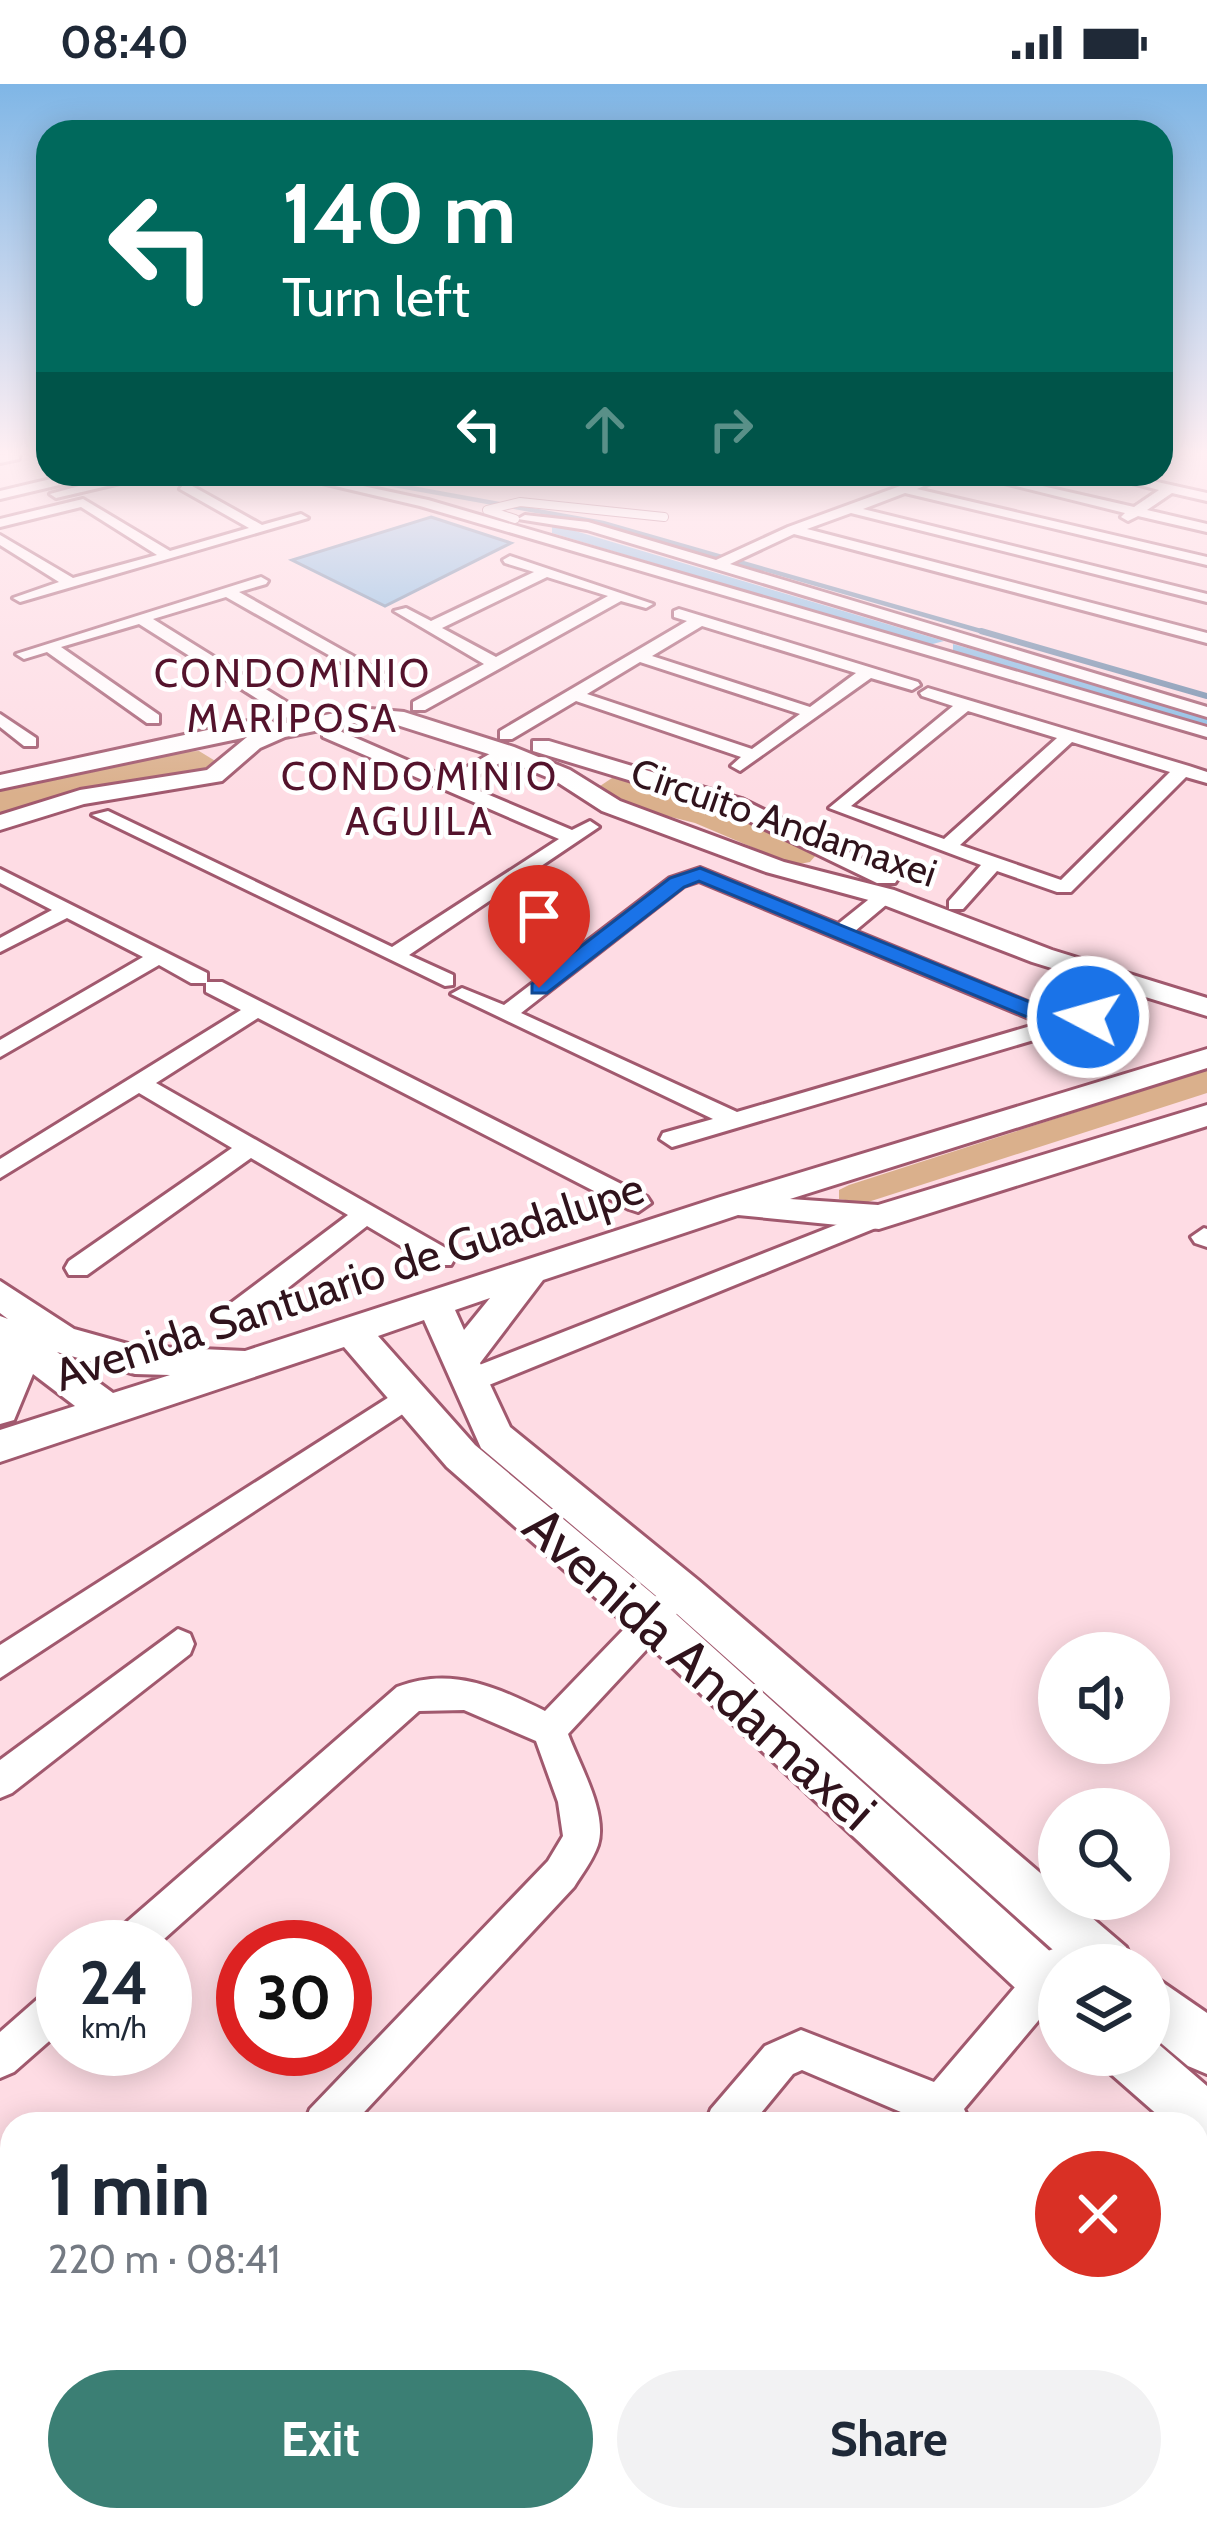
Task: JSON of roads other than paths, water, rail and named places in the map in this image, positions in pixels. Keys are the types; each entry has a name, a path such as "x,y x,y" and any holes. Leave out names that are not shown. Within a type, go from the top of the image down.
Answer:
{"street":[{"path":"42,565 72,584"},
{"path":"20,598 138,565"},
{"path":"526,565 646,604"},
{"path":"638,565 1207,732"},
{"path":"931,565 1207,638"},
{"path":"1028,590 1063,565"},
{"path":"1075,565 1207,598"},
{"path":"715,566 1203,708"},
{"path":"431,627 546,572"},
{"path":"24,654 261,581"},
{"path":"228,592 379,677"},
{"path":"425,701 619,596"},
{"path":"401,611 493,662"},
{"path":"679,614 1207,778"},
{"path":"142,619 287,710"},
{"path":"448,785 575,695 699,621"},
{"path":"1137,644 1156,624"},
{"path":"943,654 951,636"},
{"path":"49,646 153,719"},
{"path":"640,656 810,712"},
{"path":"736,769 867,673"},
{"path":"575,695 754,756"},
{"name":"Circuito Andamaxei","path":"0,782 91,758 199,745 287,710 425,701 587,792 775,867 1207,1007"},
{"path":"966,704 838,808 992,865 1068,887 1183,770"},
{"name":"Circuito Andamaxei","path":"0,823 80,797 194,782 228,767 252,743 278,732 359,716 434,726 733,804 828,847 856,865 1207,988"},
{"path":"0,719 29,742"},
{"path":"328,733 448,785 582,832 394,955"},
{"path":"946,848 1069,736"},
{"path":"199,745 220,753 228,767"},
{"path":"587,792 616,771"},
{"path":"101,815 394,955 505,1015 735,1120"},
{"path":"808,874 824,863 828,847"},
{"path":"963,899 992,865"},
{"path":"0,874 638,1203"},
{"path":"505,1015 694,874 1062,1024"},
{"path":"842,931 876,903"},
{"path":"0,946 67,910"},
{"path":"0,1050 156,958"},
{"path":"0,1170 256,1010"},
{"path":"671,1139 1114,1010"},
{"name":"Avenida Santuario de Guadalupe","path":"0,1446 112,1413 729,1206 1207,1058"},
{"path":"139,1083 442,1258"},
{"name":"Avenida Santuario de Guadalupe","path":"729,1206 879,1217 1207,1115"},
{"path":"78,1268 250,1147"},
{"path":"830,1174 822,1198 830,1214"},
{"path":"233,1316 366,1214"},
{"path":"465,1371 879,1217"},
{"path":"465,1371 530,1272"},
{"path":"0,1294 62,1340 117,1355 257,1363"},
{"name":"Avenida Andamaxei","path":"434,1303 495,1437 668,1606 1040,1944"},
{"name":"Avenida Andamaxei","path":"352,1332 461,1456 668,1606"},
{"path":"0,1409 16,1381 5,1334"},
{"path":"5,1334 112,1413"},
{"path":"0,1663 408,1396"},
{"path":"549,1730 668,1606"},
{"path":"0,1781 178,1644"},
{"path":"157,1920 409,1699 446,1689 472,1694 549,1730 580,1819 582,1839 572,1857 336,2112"},
{"path":"949,2112 1038,2005"},
{"path":"1170,2016 1207,2047"},
{"path":"0,2058 36,2027"},
{"path":"736,2112 779,2060 801,2050 939,2112"},
{"path":"1154,2076 1196,2112"}],"water":[{"path":"303,565 467,565 385,606"}],"waterway":[{"path":"677,565 935,641"},
{"path":"751,565 991,634"},
{"path":"981,631 1207,696"},
{"path":"959,648 1207,721"}],"district":[{"name":"CONDOMINIO MARIPOSA","path":"293,696"},
{"name":"CONDOMINIO AGUILA","path":"420,798"}]}
